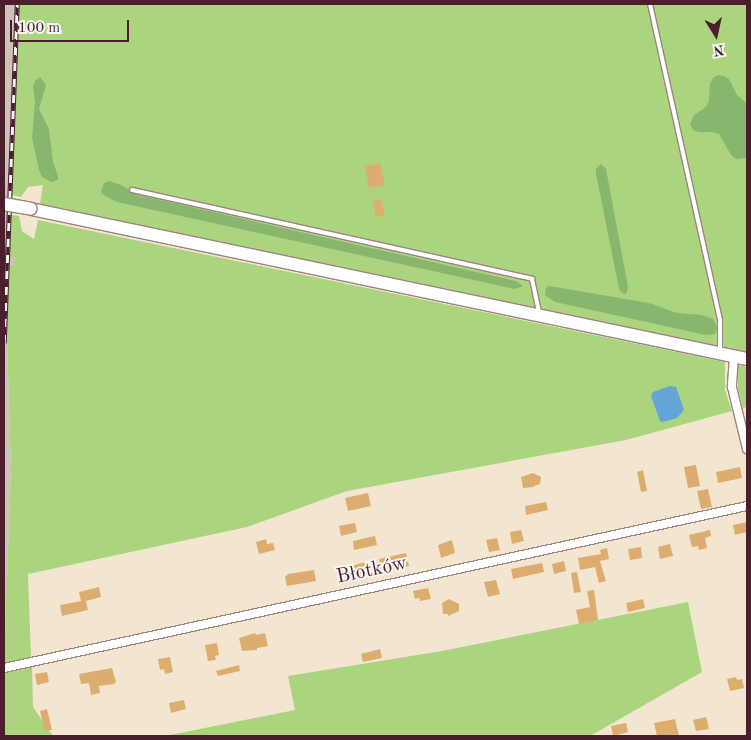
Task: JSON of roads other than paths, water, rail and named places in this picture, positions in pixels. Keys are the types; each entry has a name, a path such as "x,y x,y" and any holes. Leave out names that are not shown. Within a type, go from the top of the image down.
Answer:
{"highway":[{"path":"4,204 741,358"}],"street":[{"path":"741,358 732,387 747,449"},
{"name":"Błotków","path":"4,668 747,506"}],"lane":[{"path":"650,4 720,320 720,353"},
{"path":"132,190 532,279 539,315"}],"water":[{"path":"670,386 676,387 684,410 677,418 663,422 660,421 651,396 653,392"}],"railway":[{"path":"4,343 17,4"}]}
